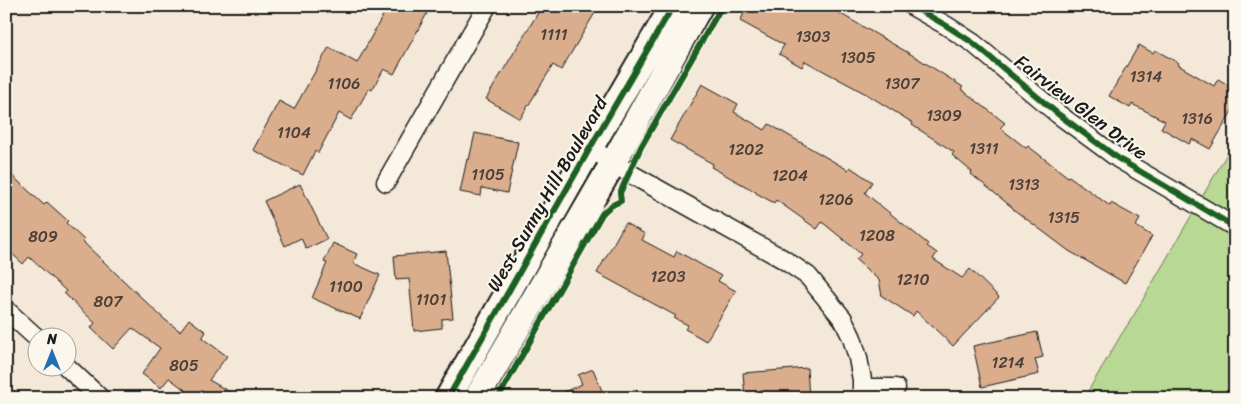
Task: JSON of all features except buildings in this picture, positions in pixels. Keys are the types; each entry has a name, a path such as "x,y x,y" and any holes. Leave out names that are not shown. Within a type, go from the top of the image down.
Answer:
{"street":[{"path":"386,182 487,6"},
{"name":"West Sunny Hill Boulevard","path":"448,398 673,6"},
{"path":"477,398 613,163 700,6"},
{"name":"Fairview Glen Drive","path":"912,6 974,43 1058,114 1119,159 1235,227"},
{"path":"590,148 613,163 783,259 808,276 843,319 852,338 858,358 862,393 896,388"},
{"path":"6,310 28,331"},
{"path":"77,376 100,398"}],"green space":[{"path":"1235,140 1235,398 1084,398 1134,315"}],"cycle path":[{"path":"448,398 673,6"},
{"path":"498,398 602,214 606,209 621,201 620,193 641,147 722,6"},
{"path":"912,6 973,43 1058,114 1119,159 1235,227"}]}
